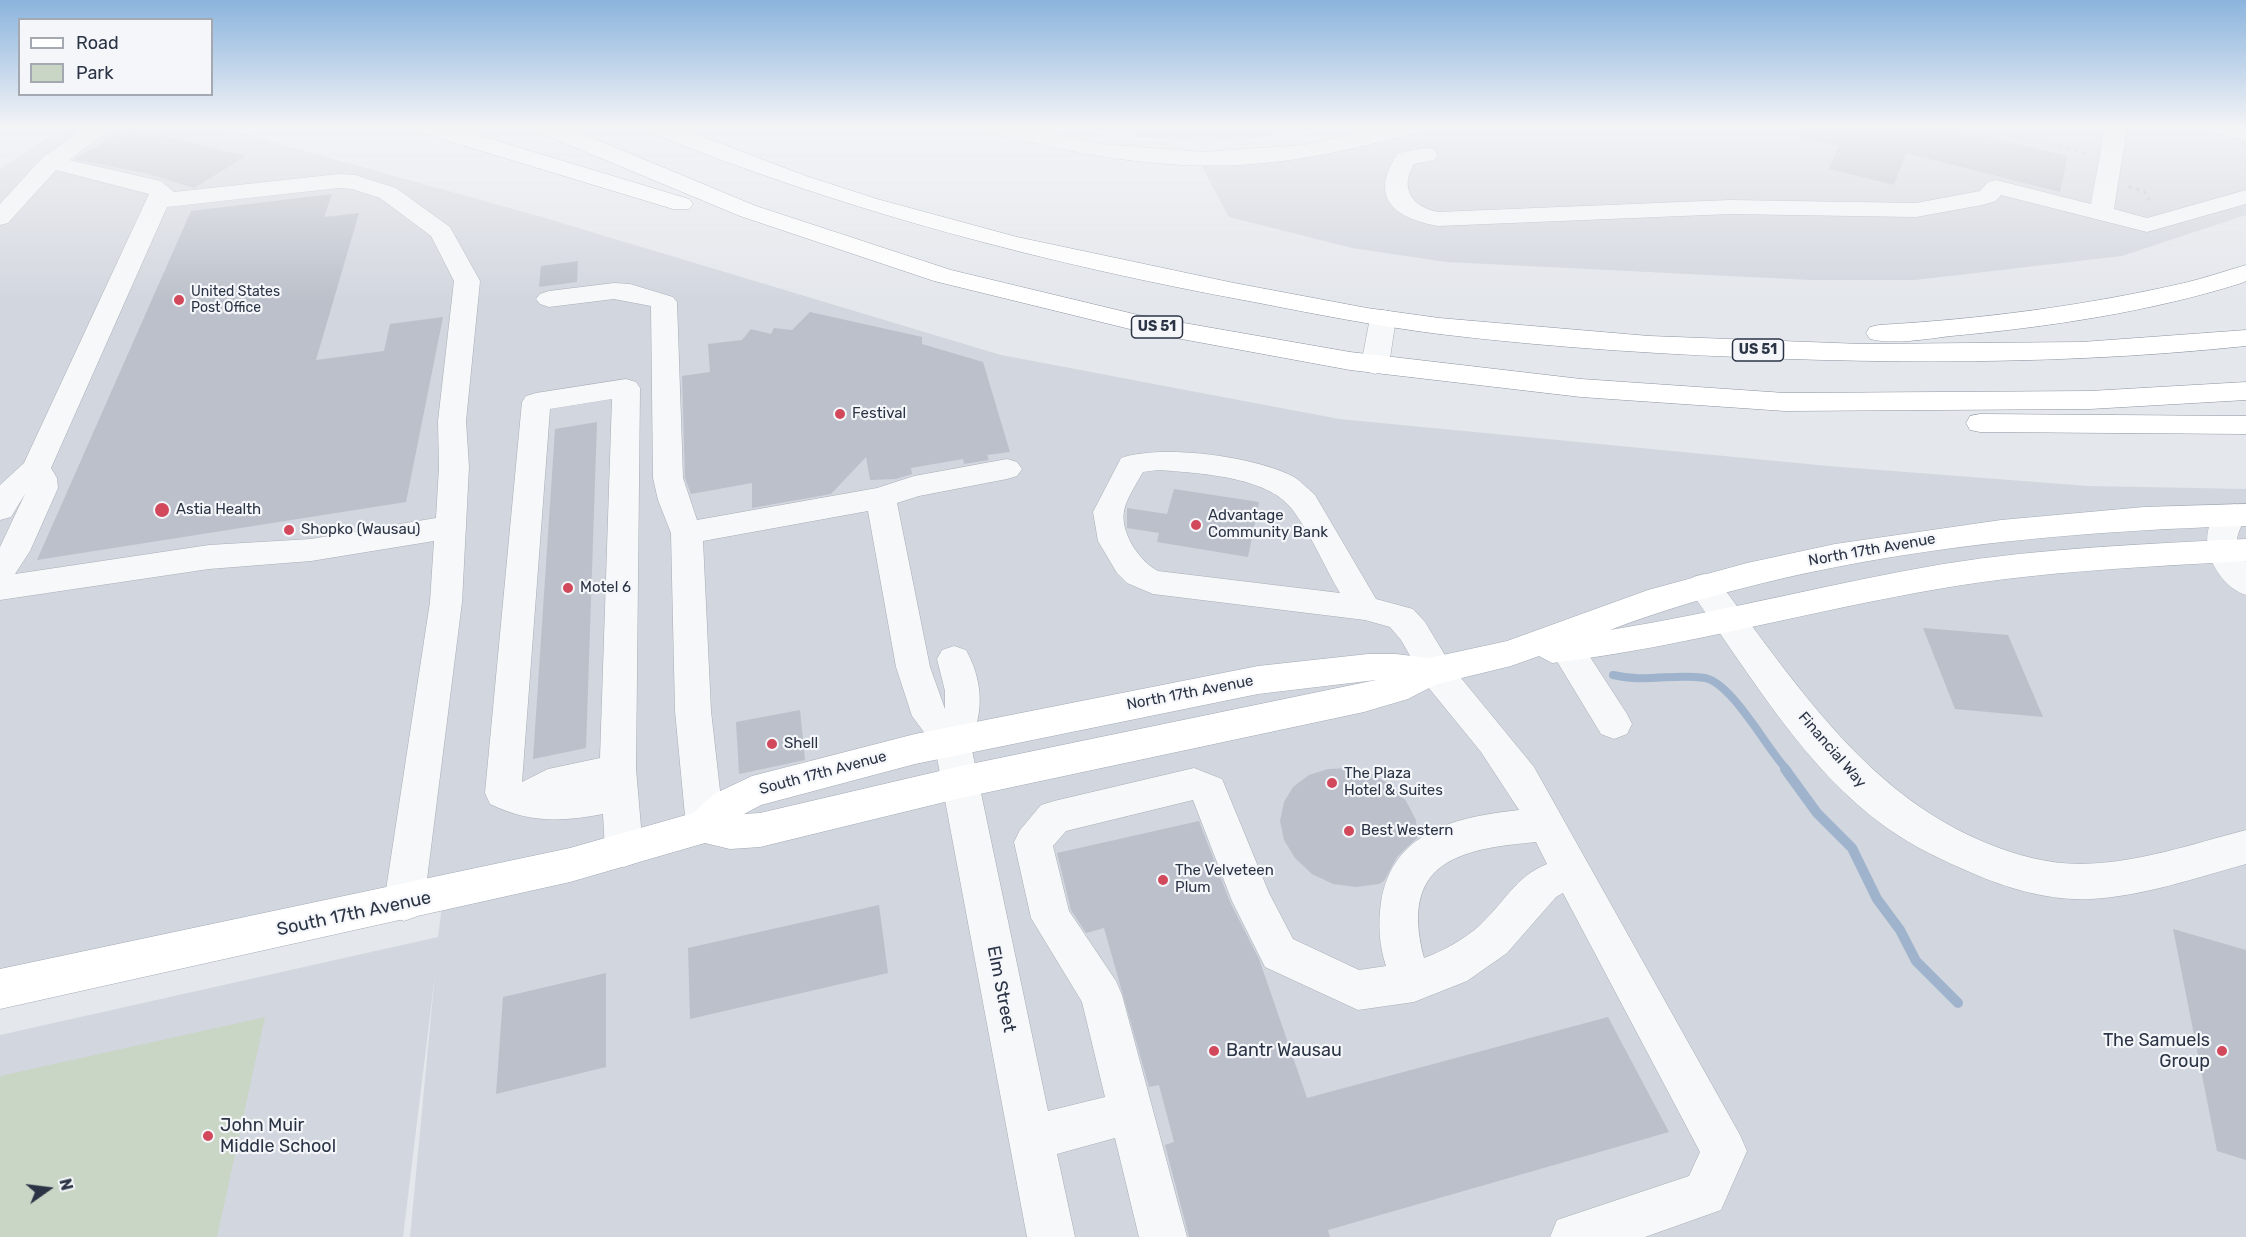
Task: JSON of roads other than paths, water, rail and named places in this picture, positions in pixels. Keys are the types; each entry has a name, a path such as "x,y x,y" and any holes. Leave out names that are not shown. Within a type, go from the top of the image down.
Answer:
{"main road":[{"path":"617,185 877,264 943,276"},
{"name":"US 51","path":"686,185 748,210 943,276 1138,323 1375,365 1581,388 1808,403 2090,400 2246,391"},
{"name":"US 51","path":"804,185 941,226 1066,258 1383,318 1508,334 1661,346 1905,354 2078,349 2246,338"},
{"path":"828,185 941,226"},
{"path":"1273,298 1571,325 1739,335 1823,335 1911,332 2060,315 2169,294 2246,273"},
{"path":"1808,403 1872,415 1975,423 2122,426 2246,425"},
{"name":"North 17th Avenue","path":"961,782 1396,689 1433,671 1511,653 1623,611 1704,586 1823,558 1942,538 2105,520 2240,515"},
{"name":"North 17th Avenue","path":"1511,653 1567,649 1643,638 1952,575 2234,551"},
{"name":"North 17th Avenue","path":"952,741 1282,676 1383,667 1433,671"},
{"name":"South 17th Avenue","path":"0,989 533,874 705,826 727,805 752,792 952,741"},
{"name":"South 17th Avenue","path":"705,826 730,832 760,830 961,782"}],"street":[{"path":"0,218 30,185"},
{"path":"0,509 14,487 36,470 162,192 148,185"},
{"path":"158,201 320,185"},
{"path":"357,185 388,193 441,232 467,281 452,422 451,527 444,613 404,903"},
{"path":"1395,185 1397,197 1414,212 1438,219 1736,207 1916,210 1980,199 1988,196 1996,187 2147,225 2246,197"},
{"path":"2101,214 2106,185"},
{"path":"549,299 614,291 630,292 664,302 668,478 673,500 687,533 693,711 705,826"},
{"path":"1375,365 1383,318"},
{"path":"619,782 548,807 521,803 503,793 536,402 626,388 619,782 624,850"},
{"path":"1365,608 1304,503 1295,493 1275,481 1179,461 1152,459 1137,461 1131,465 1108,512 1114,541 1128,565 1138,575 1153,582 1268,598 1365,608 1394,614 1406,621 1433,671 1514,767 1573,871 1724,1151 1705,1194 1574,1237"},
{"path":"687,533 881,498 914,486 1007,469"},
{"path":"0,474 36,470"},
{"path":"0,571 14,551 43,488 42,478 36,470"},
{"path":"881,498 913,667 930,716 952,741 958,731 965,706 954,658"},
{"path":"2240,515 2220,534 2234,551 2229,564 2246,583"},
{"path":"0,588 199,558 311,550 451,527"},
{"name":"Financial Way","path":"1704,586 1819,739 1862,787 1910,824 1963,852 2025,874 2088,881 2129,877 2246,847"},
{"path":"1567,649 1614,724"},
{"name":"Elm Street","path":"952,741 1051,1237"},
{"path":"1163,1237 1101,995 1051,918 1033,842 1054,817 1194,784 1209,790 1252,901 1279,953 1358,990 1394,987 1453,967 1480,950 1510,922 1542,884 1573,871"},
{"path":"1414,982 1403,956 1399,910 1403,886 1418,863 1440,844 1463,834 1547,824"},
{"path":"1031,1138 1131,1112"}],"waterway":[{"path":"1613,675 1637,678 1694,677 1705,678 1715,683 1738,704 1787,770"},
{"path":"1785,769 1817,813 1852,848 1877,899 1900,930 1916,961 1958,1003"}],"place":[{"name":"United States Post Office","path":"179,300"},
{"name":"Festival","path":"840,414"},
{"name":"Astia Health","path":"162,510"},
{"name":"Advantage Community Bank","path":"1196,525"},
{"name":"Shopko (Wausau)","path":"289,530"},
{"name":"Motel 6","path":"568,588"},
{"name":"Shell","path":"772,744"},
{"name":"The Plaza Hotel & Suites","path":"1332,783"},
{"name":"Best Western","path":"1349,831"},
{"name":"The Velveteen Plum","path":"1163,880"},
{"name":"Bantr Wausau","path":"1214,1051"},
{"name":"The Samuels Group","path":"2222,1051"},
{"name":"John Muir Middle School","path":"208,1136"}]}
